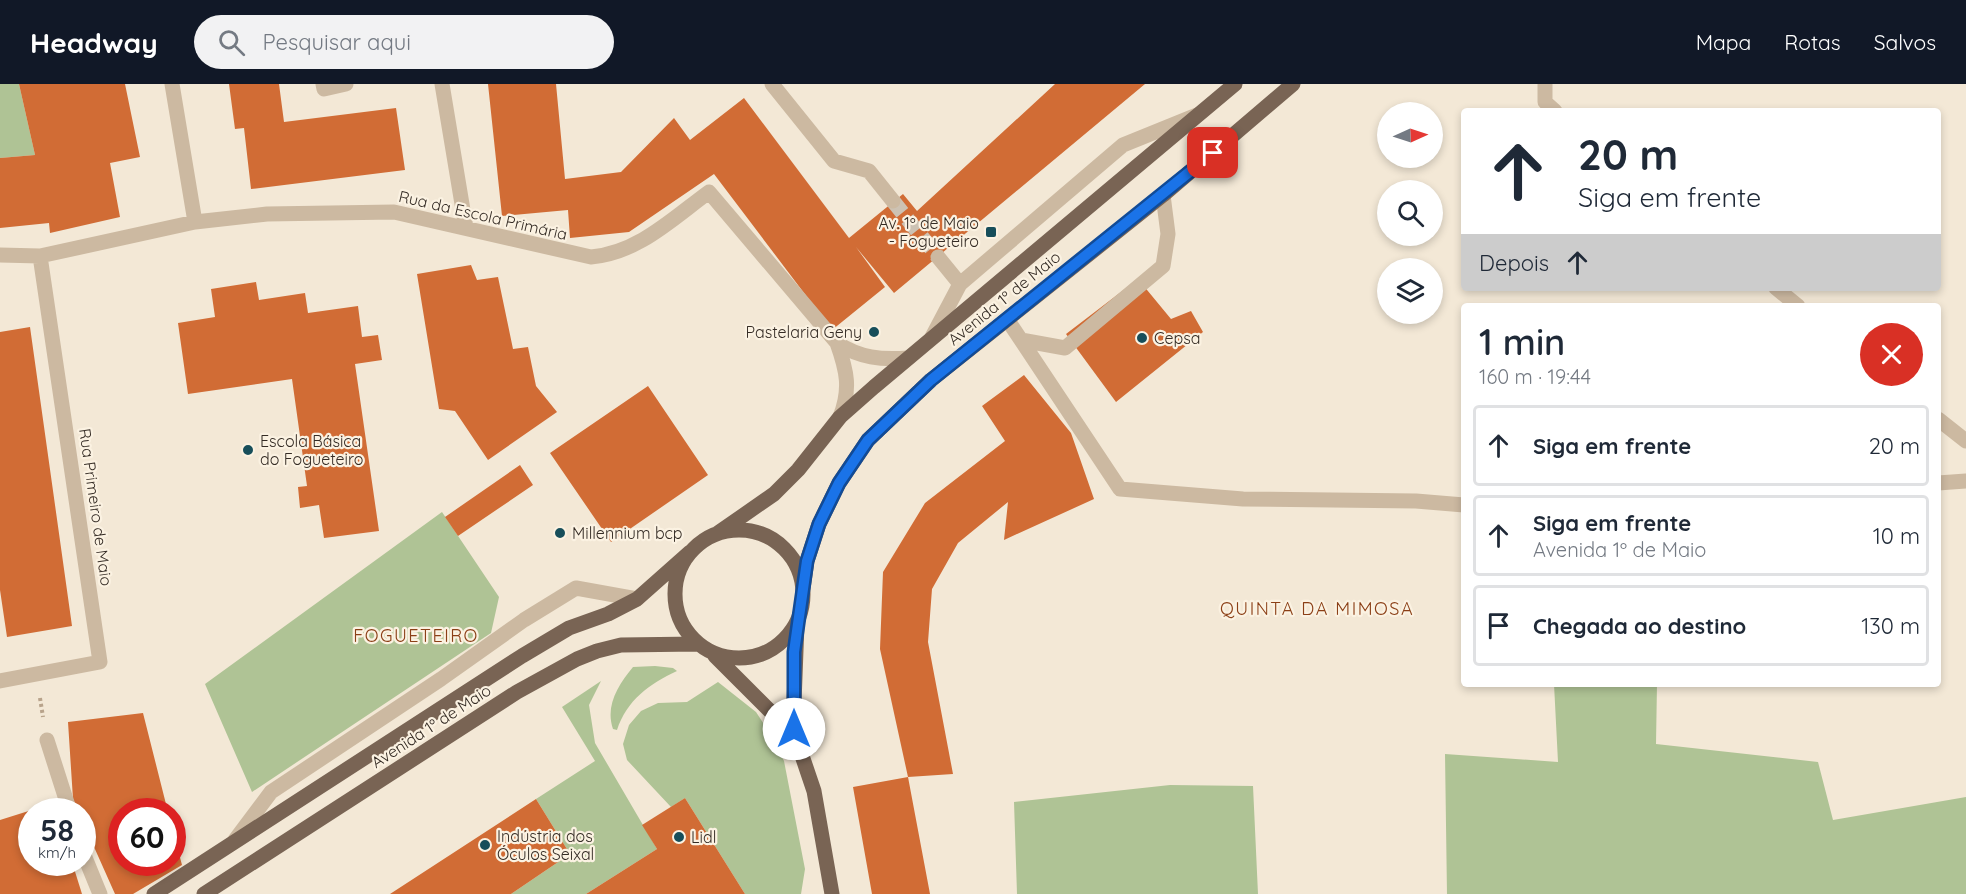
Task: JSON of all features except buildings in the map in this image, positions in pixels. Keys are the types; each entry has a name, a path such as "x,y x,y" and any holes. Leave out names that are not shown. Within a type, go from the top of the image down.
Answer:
{"main road":[{"name":"Avenida 1º de Maio","path":"718,533 774,494 798,470 840,417 1235,84"},
{"name":"Avenida 1º de Maio","path":"803,589 807,561 819,524 839,483 868,440 931,380 1163,195 1293,84"},
{"path":"794,729 774,715 712,653 698,644 678,616 674,599 675,582 680,566 702,540 718,533 734,529 751,531 781,545 799,573 803,589 802,605 797,621 794,729 812,781 832,894"},
{"name":"Avenida 1º de Maio","path":"154,894 522,656 569,628 608,614 637,599 690,552"},
{"path":"712,653 728,658 745,658 762,654 777,646 797,621"},
{"name":"Avenida 1º de Maio","path":"204,894 517,692 577,659 621,645 698,644"}],"street":[{"path":"172,84 195,222"},
{"path":"323,84 324,89 346,84"},
{"path":"442,84 466,228"},
{"path":"772,84 834,161 869,171 893,201"},
{"path":"1545,84 1545,102 1552,108"},
{"name":"Avenida 1º de Maio","path":"933,337 960,284 1123,145 1205,111"},
{"name":"Rua da Escola Primária","path":"0,255 40,256 195,222 267,214 394,212 591,257 613,255 635,246 709,192 837,344 853,353 870,358 908,358"},
{"path":"1022,340 1065,348 1163,266 1168,234 1163,195"},
{"name":"Rua Primeiro de Maio","path":"0,681 100,662 40,256"},
{"path":"938,256 960,284"},
{"path":"1780,291 1794,303"},
{"path":"1007,319 1120,489 1244,499 1416,501 1461,505"},
{"name":"Rua da Escola Primária","path":"837,344 849,383 840,417"},
{"path":"1941,420 1966,441"},
{"path":"1941,483 1966,481"},
{"name":"Avenida 1º de Maio","path":"234,842 271,792 441,679 524,620 576,588 637,599"},
{"path":"47,740 66,798"},
{"path":"93,876 100,894"}],"path":[{"path":"42,673 40,696 47,740"}],"green space":[{"path":"0,84 19,84 35,155 0,158"},
{"path":"442,512 499,597 491,633 252,792 205,684"},
{"path":"633,667 673,668 677,671 657,681 640,694 621,719 617,730 613,729 612,704 622,681"},
{"path":"601,681 589,705 595,743 657,849 586,894 511,894 570,854 536,799 595,761 562,707"},
{"path":"718,682 756,712 784,761 805,869 801,894 745,894 685,798 671,807 627,760 623,744 629,725 641,711 658,703 687,702"},
{"path":"1554,687 1657,687 1656,744 1818,762 1833,820 1966,797 1966,894 1447,894 1445,754 1558,762"},
{"path":"1170,785 1253,786 1258,894 1017,894 1014,802"}],"tunnel":[{"path":"893,201 938,257"}],"place":[{"name":"Av. 1º de Maio - Fogueteiro","path":"991,232"},
{"name":"Pastelaria Geny","path":"874,332"},
{"name":"Cepsa","path":"1142,338"},
{"name":"Escola Básica do Fogueteiro","path":"248,450"},
{"name":"Millennium bcp","path":"560,533"},
{"name":"Lidl","path":"679,837"},
{"name":"Indústria dos Óculos Seixal","path":"485,845"}],"district":[{"name":"QUINTA DA MIMOSA","path":"1317,608"},
{"name":"FOGUETEIRO","path":"416,635"}],"route":[{"path":"794,729 794,652 807,561 819,524 839,483 868,440 931,380 1213,153"}]}
